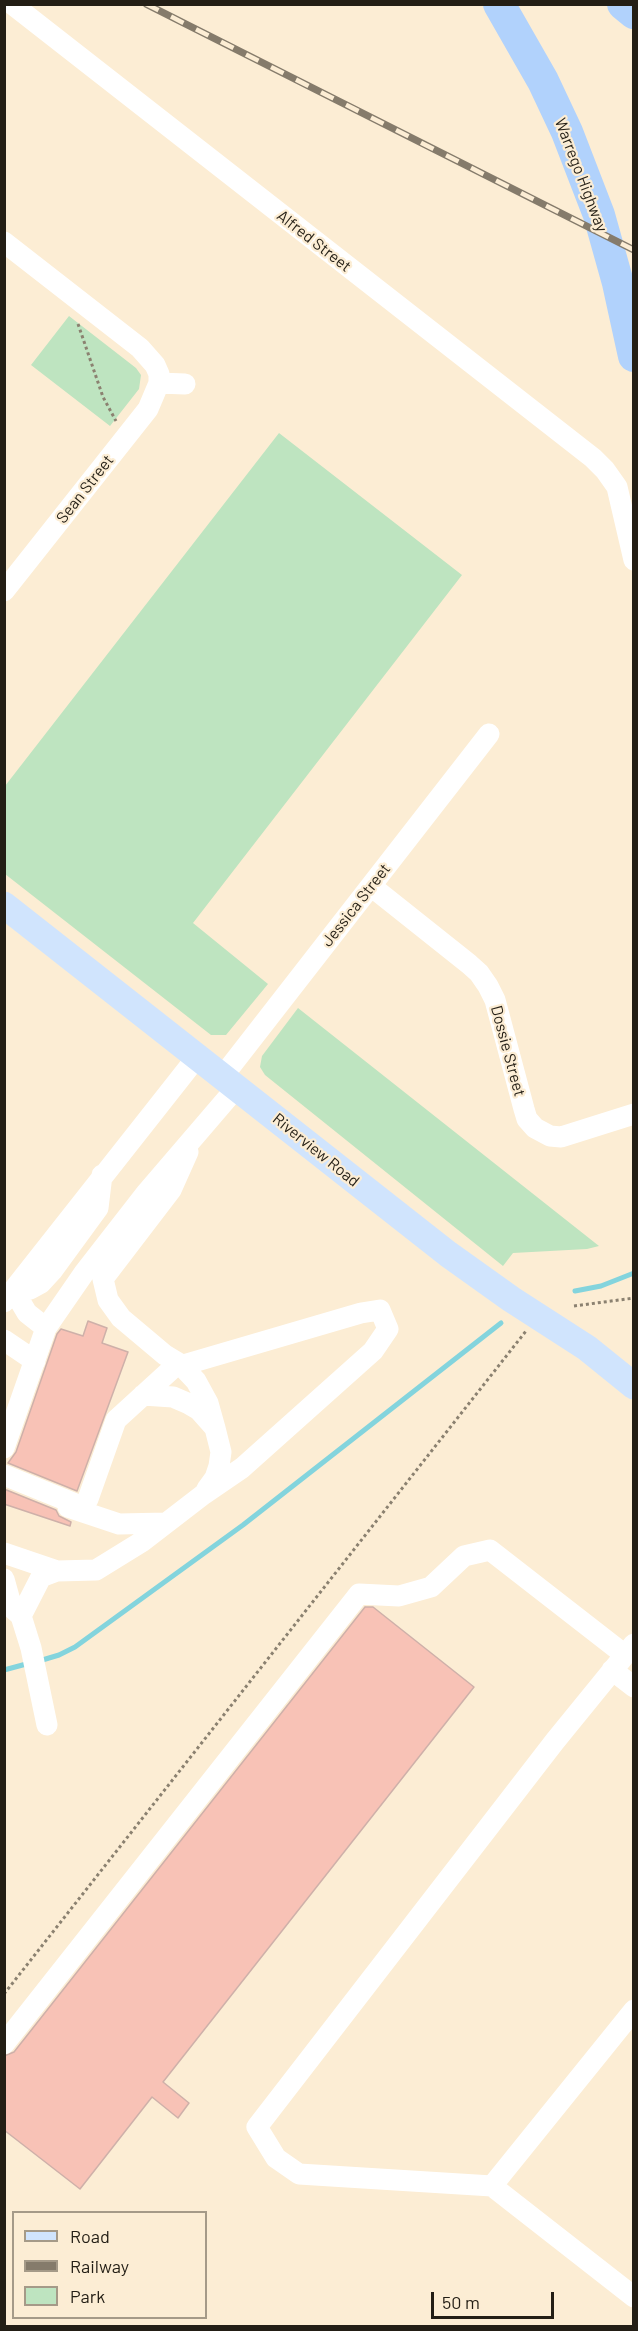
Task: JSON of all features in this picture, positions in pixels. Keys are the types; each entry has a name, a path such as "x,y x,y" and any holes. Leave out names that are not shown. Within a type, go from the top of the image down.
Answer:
{"highway":[{"name":"Warrego Highway","path":"499,4 543,81 567,132 599,215 618,283 632,348"},
{"path":"623,4 633,14"}],"main road":[{"name":"Riverview Road","path":"4,905 457,1261 587,1348 633,1386"}],"street":[{"name":"Alfred Street","path":"12,4 593,458 613,480 622,503 633,560"},
{"path":"4,242 140,348 155,365 159,374 159,383 185,384"},
{"name":"Sean Street","path":"4,591 148,409 159,383"},
{"name":"Jessica Street","path":"4,1448 46,1328 84,1273 147,1192 191,1143 230,1081 371,886 489,734"},
{"name":"Dossie Street","path":"371,886 469,964 488,986 495,1000 527,1119 535,1128 550,1136 561,1137 633,1114"},
{"path":"46,1328 9,1297 197,1056"},
{"path":"191,1143 186,1161 171,1190 103,1279 108,1300 121,1318 165,1355 180,1364 196,1381 208,1403 221,1452 215,1478 204,1494"},
{"path":"4,1475 83,1507 88,1499 116,1420 173,1368 180,1364 370,1311 380,1310 388,1329 373,1351 242,1468 143,1541 96,1570 57,1571 41,1577 21,1616"},
{"path":"4,1341 35,1361"},
{"path":"142,1395 173,1397 187,1403 199,1410 215,1428"},
{"path":"4,1487 119,1524 166,1523"},
{"path":"4,2044 359,1594 399,1596 431,1587 464,1556 490,1550 623,1656 633,1687"},
{"path":"4,1552 57,1571"},
{"path":"4,1579 12,1608 21,1616 47,1725"},
{"path":"623,1656 257,2127 276,2158 298,2174 492,2186 633,2297"},
{"path":"492,2186 633,2010"}],"path":[{"path":"77,319 103,397 117,423"},
{"path":"574,1306 633,1298"},
{"path":"4,1994 527,1330"}],"green space":[{"path":"69,316 136,368 141,375 139,389 110,426 31,365"},
{"path":"279,433 462,575 193,923 268,984 226,1035 211,1035 5,874 5,786"},
{"path":"298,1008 599,1246 587,1249 513,1253 503,1266 265,1075 260,1067 262,1056"}],"building":[{"path":"88,1321 107,1328 102,1343 128,1352 77,1491 8,1463 16,1452 57,1334 61,1329 83,1336"},
{"path":"4,1489 56,1510 59,1516 71,1522 70,1526 4,1504"},
{"path":"365,1607 373,1607 474,1687 163,2082 189,2103 178,2118 152,2097 80,2189 4,2130 4,2056 14,2052"}],"waterway":[{"path":"575,1291 601,1286 634,1273"},
{"path":"39,1661 75,1647 243,1525 501,1323"},
{"path":"4,1670 30,1663"}],"railway":[{"path":"146,4 634,250"}]}
